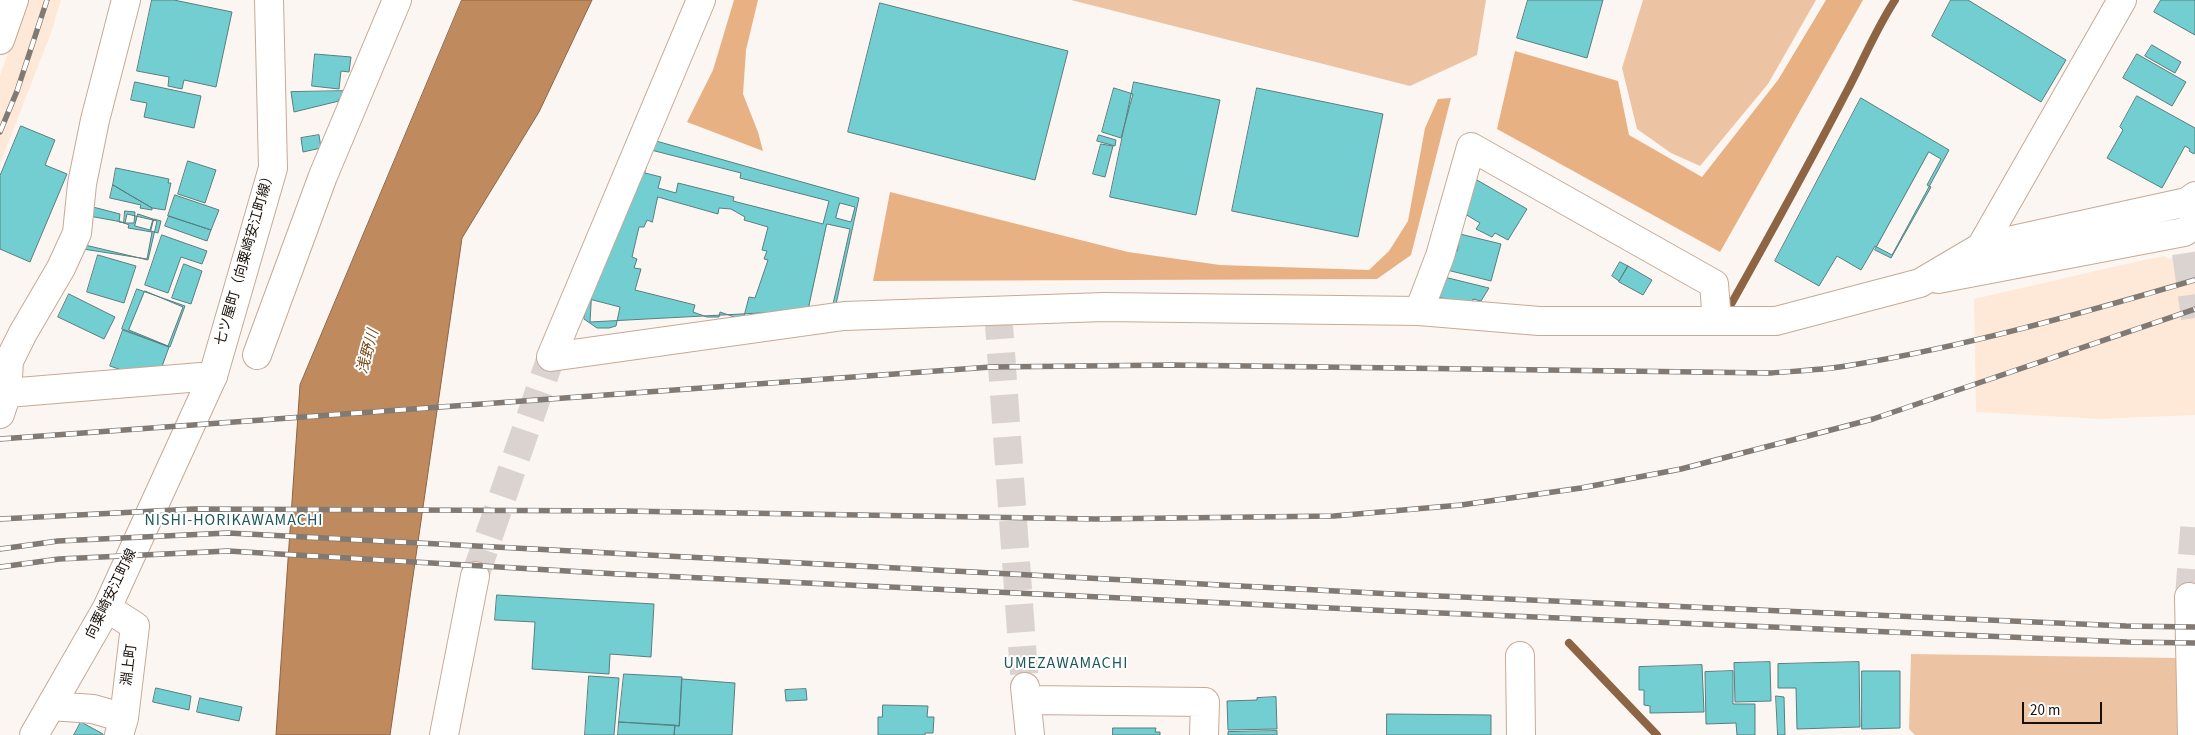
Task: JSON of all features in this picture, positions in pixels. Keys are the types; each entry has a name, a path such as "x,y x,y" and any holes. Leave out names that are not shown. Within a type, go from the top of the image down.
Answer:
{"street":[{"path":"0,40 14,0"},
{"path":"126,0 95,120 82,184 77,233 62,268 23,333 9,361 3,403 209,385"},
{"name":"七ツ屋町（向粟崎安江町線）","path":"209,385 273,168 269,0"},
{"path":"257,355 323,176 397,0"},
{"path":"701,0 551,357 844,316 1104,307 1419,311 1539,321 1776,321 1920,283 2188,237"},
{"path":"1981,247 2122,0"},
{"path":"1419,311 1440,256 1471,147 1714,284 1717,322"},
{"path":"1920,283 1981,247 2187,202 2195,196"},
{"name":"向粟崎安江町線","path":"34,735 107,608 209,385"},
{"path":"444,735 475,576"},
{"path":"2189,597 2192,735"},
{"name":"淵上町","path":"107,608 134,626 122,727"},
{"path":"1520,656 1521,735"},
{"path":"1030,735 1026,694 1205,702 1204,735"},
{"path":"51,706 93,709 122,727"}],"shaded area":[{"path":"28,0 61,0 51,33 0,164 0,75"},
{"path":"734,0 758,0 746,50 743,94 758,132 763,151 687,122 713,70"},
{"path":"1071,0 1486,0 1477,55 1410,86"},
{"path":"1643,0 1816,0 1768,84 1700,166 1671,153 1637,129 1622,68"},
{"path":"1826,0 1863,0 1720,252 1497,129 1515,51 1618,81 1629,135 1702,177 1778,80"},
{"path":"1451,98 1411,255 1377,279 873,281 890,192 1128,252 1220,265 1369,270 1389,251 1408,221 1425,128 1438,99"},
{"path":"2195,251 2195,415 2100,419 1976,412 1974,299 2139,261 2165,256 2168,259"},
{"path":"1911,654 2179,658 2180,735 1915,735 1909,729"}],"water":[{"name":"浅野川","path":"462,0 592,0 539,112 462,238 390,735 276,735 300,385"}],"building":[{"path":"152,0 174,0 232,12 216,87 184,80 182,89 168,86 169,77 137,71"},
{"path":"1528,0 1603,0 1587,58 1517,38"},
{"path":"1951,0 1968,0 2066,60 2041,102 1932,36"},
{"path":"2161,0 2195,0 2195,35 2154,12"},
{"path":"880,3 1068,51 1035,180 848,132"},
{"path":"2152,45 2181,62 2175,73 2145,56"},
{"path":"315,54 351,57 349,72 341,71 339,89 312,86"},
{"path":"2137,54 2186,82 2172,106 2123,78"},
{"path":"135,82 201,96 194,128 144,117 147,103 131,100"},
{"path":"1134,82 1220,100 1196,215 1110,197"},
{"path":"1114,88 1133,94 1121,138 1102,132"},
{"path":"1257,88 1383,114 1358,237 1232,211"},
{"path":"346,91 343,98 339,99 339,101 294,112 291,92"},
{"path":"2137,96 2195,128 2194,154 2185,146 2162,188 2107,158 2123,130 2120,127"},
{"path":"1861,98 1949,150 1892,255 1875,246 1861,270 1837,256 1819,286 1775,261"},
{"path":"21,126 55,140 45,165 67,174 30,262 0,249 0,176"},
{"path":"319,135 321,148 303,152 301,138"},
{"path":"1099,135 1116,140 1115,146 1097,141"},
{"path":"656,141 859,198 835,309 590,322 592,287"},
{"path":"1101,144 1113,146 1105,177 1093,174"},
{"path":"651,150 741,173 740,178 829,201 823,224 733,201 734,197 678,183 676,193 658,188 661,177 645,173"},
{"path":"1929,152 1941,159 1927,185 1931,187 1891,258 1875,250"},
{"path":"188,161 216,170 205,203 178,194"},
{"path":"116,168 169,179 168,183 171,183 165,210 152,208 113,185"},
{"path":"1477,180 1527,209 1508,240 1495,233 1492,237 1476,229 1480,223 1460,211"},
{"path":"113,185 152,208 152,210 140,208 141,205 110,198"},
{"path":"175,195 219,210 211,230 168,216"},
{"path":"658,197 718,214 719,208 731,209 745,217 744,220 768,227 762,250 767,251 764,259 768,260 755,298 749,297 743,320 720,312 719,317 707,317 693,312 695,305 635,290 641,269 634,268 637,259 632,257 639,227 644,227 647,220 652,222"},
{"path":"840,203 855,207 851,222 836,218"},
{"path":"93,207 120,214 119,222 125,223 127,214 157,221 148,260 85,245"},
{"path":"125,211 135,212 134,223 124,223"},
{"path":"138,214 153,219 150,230 135,226"},
{"path":"89,216 122,222 129,225 128,228 152,232 147,259 83,249"},
{"path":"169,216 211,230 207,241 165,226"},
{"path":"154,219 161,221 158,233 151,231"},
{"path":"827,224 850,229 831,313 809,307"},
{"path":"1460,234 1501,244 1491,281 1447,270 1452,250 1457,251"},
{"path":"162,235 207,251 202,264 181,257 168,293 145,285"},
{"path":"98,255 136,266 124,303 87,292"},
{"path":"1620,262 1628,266 1619,281 1612,276"},
{"path":"184,264 202,271 191,304 172,298"},
{"path":"1628,266 1652,280 1643,295 1619,282"},
{"path":"1436,275 1489,288 1481,301 1473,299 1472,304 1432,296"},
{"path":"137,289 185,306 170,347 122,329"},
{"path":"145,291 183,307 168,346 129,330"},
{"path":"69,294 115,317 104,339 58,317"},
{"path":"589,299 620,307 616,326 597,328 584,319"},
{"path":"123,330 169,347 160,372 144,378 110,366"},
{"path":"497,595 654,604 651,657 610,654 609,674 532,669 535,622 495,620"},
{"path":"1770,662 1771,701 1735,702 1734,663"},
{"path":"1859,662 1860,727 1797,729 1796,688 1778,688 1778,664"},
{"path":"1702,665 1704,712 1650,713 1650,706 1644,705 1644,690 1639,690 1639,667"},
{"path":"1733,671 1733,704 1755,704 1755,735 1737,735 1736,723 1706,724 1705,672"},
{"path":"1862,671 1900,671 1900,728 1862,729"},
{"path":"624,674 682,677 679,726 619,722"},
{"path":"589,676 619,678 614,735 585,735"},
{"path":"682,679 735,683 732,735 674,735 675,725 679,726"},
{"path":"156,688 191,696 189,710 153,702"},
{"path":"806,689 807,700 786,701 785,690"},
{"path":"1776,696 1784,697 1785,735 1778,735"},
{"path":"1276,697 1277,729 1228,730 1227,701"},
{"path":"200,698 242,707 239,721 197,712"},
{"path":"883,705 928,706 927,717 934,717 933,733 925,733 925,735 878,735 878,717 882,717"},
{"path":"1387,714 1491,715 1491,735 1387,735"},
{"path":"81,722 103,734 103,735 74,735"},
{"path":"619,722 675,725 674,735 618,735"},
{"path":"1113,728 1156,728 1155,732 1160,732 1160,735 1113,735"},
{"path":"1277,731 1277,735 1228,735 1228,732"}],"waterway":[{"path":"1730,306 1804,172 1895,0"},
{"path":"1569,643 1657,735"}],"tunnel":[{"path":"2186,253 2195,318"},
{"path":"998,311 1025,687"},
{"path":"475,576 551,357"},
{"path":"2189,597 2195,517"}],"railway":[{"path":"0,132 17,91 47,0"},
{"path":"0,439 991,367 1172,365 1771,373 1837,367 1934,349 2065,317 2195,280"},
{"path":"0,519 194,509 623,511 1096,519 1334,516 1461,505 1581,488 1681,469 1873,419 2195,309"},
{"path":"0,549 58,541 228,533 1393,594 2126,626 2195,627"},
{"path":"0,567 59,559 228,551 618,574 1393,611 2127,642 2195,643"}],"district":[{"name":"NISHI-HORIKAWAMACHI","path":"234,521"},
{"name":"UMEZAWAMACHI","path":"1066,664"}]}
